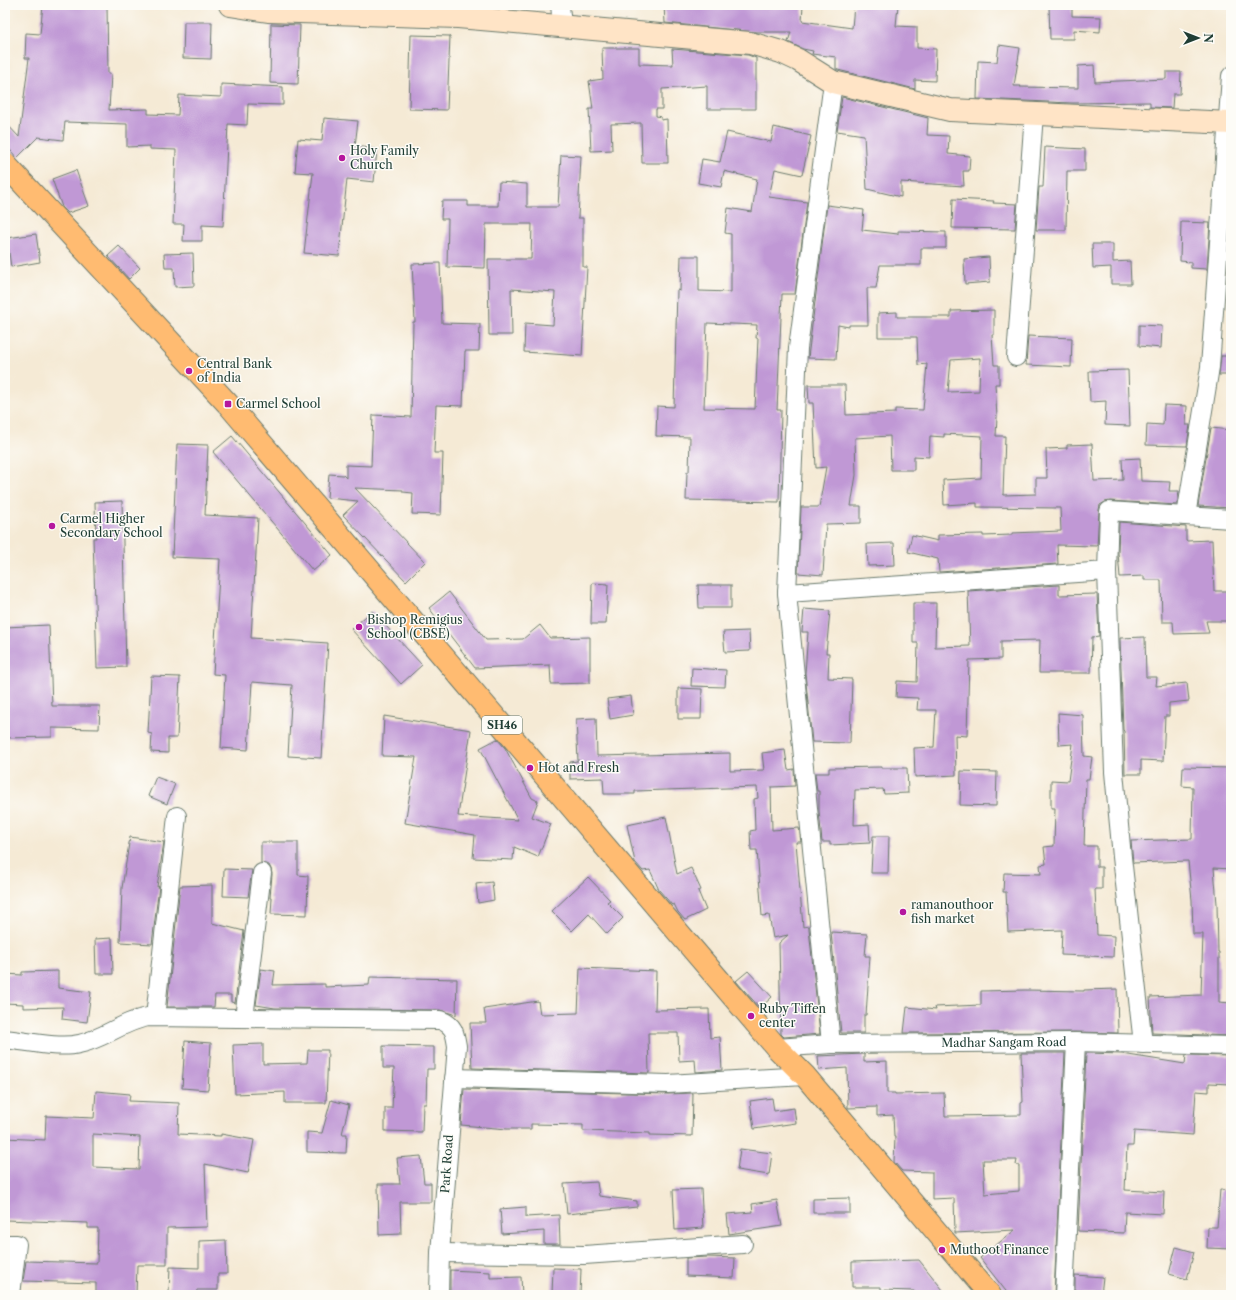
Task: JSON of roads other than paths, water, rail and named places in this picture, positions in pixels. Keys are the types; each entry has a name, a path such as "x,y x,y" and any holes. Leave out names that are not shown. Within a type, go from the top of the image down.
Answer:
{"main road":[{"name":"SH46","path":"5,164 228,404 777,1048 805,1076 990,1295"}],"street":[{"path":"230,5 268,11 458,17 750,43 781,52 798,60 833,82 950,110 1229,122"},
{"path":"560,5 562,26"},
{"path":"1186,516 1210,367 1229,122 1231,76"},
{"path":"831,1044 787,593 798,348 833,82"},
{"path":"1016,357 1034,114"},
{"path":"1143,1044 1114,772 1107,571 1109,511 1231,519"},
{"path":"787,593 1107,571"},
{"path":"155,1017 176,816"},
{"path":"5,1039 65,1046 92,1040 136,1019 148,1017 244,1018 262,873"},
{"name":"Park Road","path":"244,1018 440,1020 447,1022 455,1033 457,1046 440,1253 439,1295"},
{"path":"1064,1295 1076,1042"},
{"name":"Madhar Sangam Road","path":"777,1048 831,1044 1076,1042 1231,1046"},
{"path":"454,1078 668,1084 805,1076"},
{"path":"5,1244 18,1244 11,1295"},
{"path":"440,1253 584,1255 743,1244"}],"place":[{"name":"Holy Family Church","path":"342,158"},
{"name":"Central Bank of India","path":"189,371"},
{"name":"Carmel School","path":"228,404"},
{"name":"Carmel Higher Secondary School","path":"52,526"},
{"name":"Bishop Remigius School (CBSE)","path":"359,627"},
{"name":"Hot and Fresh","path":"530,768"},
{"name":"ramanouthoor fish market","path":"903,912"},
{"name":"Ruby Tiffen center","path":"751,1016"},
{"name":"Muthoot Finance","path":"942,1250"}]}
